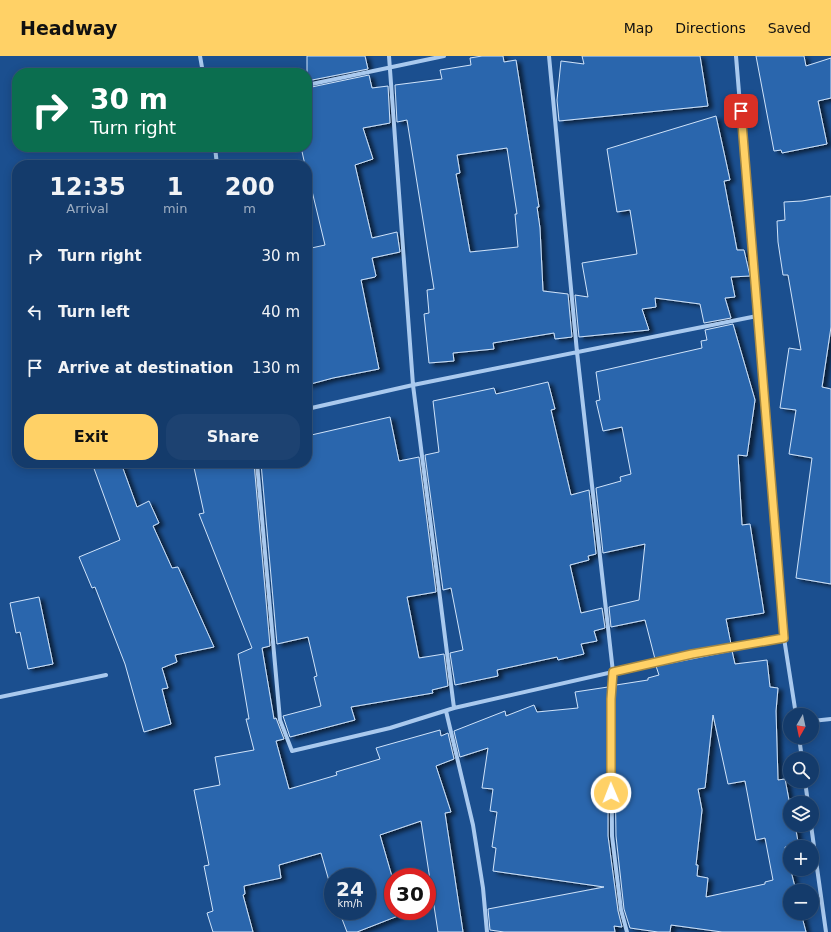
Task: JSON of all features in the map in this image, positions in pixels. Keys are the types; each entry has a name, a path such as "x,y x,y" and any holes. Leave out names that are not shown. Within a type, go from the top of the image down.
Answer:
{"street":[{"path":"200,56 202,68"},
{"path":"388,56 413,385 454,708"},
{"path":"312,84 444,56"},
{"path":"549,56 577,352 613,672 611,699 612,836 621,910 627,932"},
{"path":"736,56 784,638 795,708"},
{"path":"312,408 413,385 757,316"},
{"path":"257,468 280,720 292,751 390,728 454,708 692,654 784,638"},
{"path":"0,697 106,675"},
{"path":"446,711 473,825 483,888 487,932"},
{"path":"819,720 831,719"},
{"path":"812,832 826,932"}],"building":[{"path":"307,56 365,56 368,69 312,80 312,68 307,68"},
{"path":"482,56 503,56 504,62 516,60 539,207 537,207 540,228 543,291 568,294 572,337 555,339 554,333 493,343 494,349 453,353 454,361 429,363 424,314 429,313 427,290 434,289 407,120 397,122 395,85 442,79 440,70 471,65 470,58","holes":["507,148 517,214 515,214 518,247 470,252 456,174 460,173 457,155"]},
{"path":"582,56 700,56 708,106 559,121 557,100 561,61 584,64"},
{"path":"756,56 804,56 806,66 831,58 831,98 818,101 827,144 782,153 781,150 774,151"},
{"path":"369,75 372,88 388,86 390,123 363,128 373,159 355,165 372,238 397,232 400,252 372,258 376,276 361,280 379,369 312,384 312,248 325,245 312,191 312,160 304,160 302,152 312,152 312,87"},
{"path":"716,116 730,180 724,181 737,250 744,250 750,276 731,277 735,297 725,298 731,318 704,323 700,304 655,298 656,307 642,309 649,330 579,337 575,295 588,297 582,263 637,254 630,210 617,212 607,149"},
{"path":"831,196 831,327 822,387 831,389 831,584 796,578 812,458 789,454 796,410 780,408 789,348 801,350 788,275 783,275 778,242 777,221 785,220 784,202 802,201"},
{"path":"733,324 755,400 747,456 738,455 742,525 750,524 764,613 726,619 731,644 655,659 645,620 611,627 609,607 639,600 645,544 603,553 596,488 621,481 620,477 631,474 622,427 603,431 596,401 600,400 596,372 702,348 701,341 707,340 705,330"},
{"path":"548,382 555,409 551,410 571,495 589,490 596,554 588,556 589,560 570,565 581,613 602,608 605,628 594,631 597,641 581,644 584,654 558,660 557,657 497,670 498,676 455,685 450,653 463,650 451,588 443,590 425,455 439,452 433,401 494,388 496,394"},
{"path":"390,417 399,461 419,457 436,592 407,597 419,658 444,654 448,686 432,690 433,693 351,707 355,720 290,737 283,716 321,706 314,677 317,676 308,637 277,644 261,468 312,468 312,435"},
{"path":"94,468 123,468 137,507 149,501 159,523 153,526 172,568 178,567 214,647 175,655 177,662 162,668 168,688 162,689 171,724 144,732 125,664 95,587 92,588 79,557 120,540"},
{"path":"194,468 254,468 270,646 262,648 274,719 276,718 284,739 276,741 289,789 337,775 336,772 380,759 376,748 440,730 441,736 448,733 454,759 436,766 451,812 445,813 463,932 438,932 436,919 436,868 428,868 421,821 380,835 390,868 384,868 384,920 388,920 357,932 347,932 342,920 376,920 376,868 325,868 321,853 279,865 281,878 244,886 245,894 243,895 253,932 213,932 207,913 213,911 204,866 209,865 194,790 220,785 215,757 254,750 246,719 249,719 238,654 252,648 199,514 204,513"},
{"path":"39,597 53,664 28,669 20,632 16,633 10,603"},
{"path":"732,651 735,664 767,660 770,687 778,688 776,711 778,780 783,779 783,788 787,788 788,796 783,796 783,832 796,832 798,840 783,840 783,876 792,876 794,884 783,884 783,920 803,920 806,932 722,932 671,925 670,932 630,928 624,909 616,836 614,699 616,685 648,680 648,678 659,675 656,666","holes":["713,715 728,784 745,781 756,840 765,838 773,880 765,882 765,884 706,897 708,878 697,876 698,865 696,865 702,810 698,789 705,788"]},
{"path":"608,687 608,836 618,911 622,927 614,926 615,932 504,932 490,930 488,909 604,887 493,871 496,848 492,847 497,812 490,811 493,789 482,788 488,748 460,757 454,731 505,711 506,716 534,705 537,712 578,708 575,692"}],"route":[{"path":"611,793 611,699 613,672 692,654 784,638 741,111"}]}
